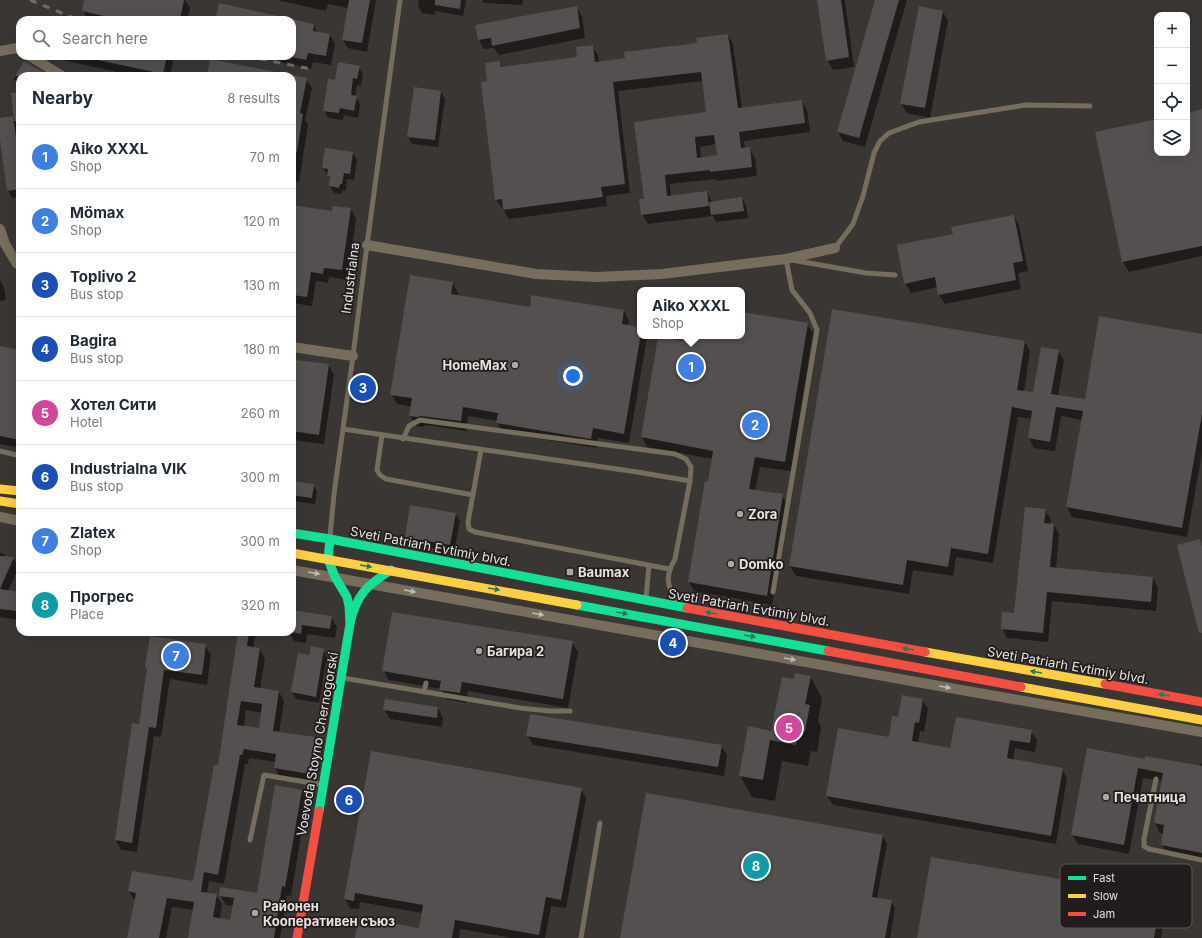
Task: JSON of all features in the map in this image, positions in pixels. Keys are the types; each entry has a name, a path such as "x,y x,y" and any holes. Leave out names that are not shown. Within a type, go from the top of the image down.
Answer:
{"main road":[{"path":"0,489 16,491"},
{"path":"0,501 16,503"},
{"name":"Sveti Patriarh Evtimiy blvd.","path":"296,534 677,607 1202,702"},
{"name":"Industrialna","path":"328,559 330,539"},
{"path":"296,554 1202,720"},
{"name":"Voevoda Stoyno Chernogorski","path":"297,938 350,624 347,597 335,577 328,559"},
{"path":"350,624 356,602 364,591 391,570"}],"street":[{"path":"0,51 16,48"},
{"path":"36,60 56,72"},
{"path":"0,229 5,244 16,262"},
{"path":"367,245 536,274 597,277 662,274 786,259 835,248"},
{"path":"296,348 353,356"},
{"path":"0,517 16,520"},
{"path":"296,571 1202,732"}],"lane":[{"name":"Industrialna","path":"330,539 343,429 400,0"},
{"path":"835,248 853,224 863,196 874,153 880,141 889,133 919,122 1026,105 1090,106"},
{"path":"773,592 817,330 810,313 792,290 786,259 866,273 895,275"},
{"path":"403,438 409,426 420,420 676,454 686,458 691,467 690,481 675,559 669,569 668,584 677,607"},
{"path":"343,429 690,481"},
{"path":"382,435 377,470 380,475 386,479 473,495"},
{"path":"481,450 468,522 469,529 474,532 669,569"},
{"path":"0,451 16,455"},
{"path":"646,601 649,565"},
{"path":"342,677 520,708 570,711"},
{"path":"424,692 426,683"},
{"path":"250,840 264,775 324,785"},
{"path":"1156,779 1144,839 1144,846 1149,850 1202,860"},
{"path":"581,938 600,823"}],"building":[{"path":"84,0 184,0 181,16 104,16 82,11"},
{"path":"349,0 370,0 362,43 342,40"},
{"path":"435,0 461,0 460,9 435,5"},
{"path":"817,0 841,0 849,57 826,61"},
{"path":"875,0 899,0 859,138 837,132"},
{"path":"219,3 278,16 216,16"},
{"path":"577,6 580,28 492,46 491,38 478,40 475,25"},
{"path":"919,6 943,11 925,108 900,104"},
{"path":"296,20 314,24 313,31 330,34 326,56 308,53 306,60 296,58"},
{"path":"728,34 738,108 802,100 805,123 739,132 741,148 750,147 752,167 665,175 667,196 707,191 709,206 641,215 639,199 644,199 634,122 706,112 701,72 613,82 625,184 601,187 603,197 503,210 502,199 495,200 481,82 487,81 485,63 500,61 501,67 577,57 576,47 593,45 595,62 625,58 624,52 697,43 696,38","holes":["714,135 717,155 697,158 695,137"]},
{"path":"98,60 166,60 163,72 154,72"},
{"path":"210,60 215,60 276,72 208,72"},
{"path":"24,61 43,72 17,72"},
{"path":"338,62 360,66 357,79 353,78 351,95 357,96 354,111 340,108 339,113 323,111 328,79 335,80"},
{"path":"296,76 307,78 300,113 303,114 297,152"},
{"path":"414,87 441,91 435,140 407,137"},
{"path":"16,92 16,121 14,121 11,93"},
{"path":"1202,109 1202,246 1122,262 1095,132 1154,120 1154,156 1190,156 1190,112"},
{"path":"13,116 16,137 16,190 7,191 0,139 0,118"},
{"path":"325,148 353,152 350,174 344,173 342,184 340,184 339,188 329,186 330,177 327,176 328,169 322,168"},
{"path":"742,197 744,211 711,215 709,202"},
{"path":"296,206 332,211 333,206 351,208 342,270 324,268 323,274 311,272 307,297 296,296"},
{"path":"1014,215 1023,261 1013,263 1016,280 938,295 935,277 904,284 897,245 953,234 951,227"},
{"name":"HomeMax","path":"410,275 453,282 451,294 530,307 531,295 624,310 622,324 637,326 637,339 640,339 624,434 593,428 591,439 585,438 496,423 498,413 463,407 461,421 409,416 412,398 390,395"},
{"path":"832,309 1025,341 1017,390 1033,392 1041,347 1059,350 1051,394 1085,399 1099,316 1202,334 1202,414 1182,528 1066,507 1083,411 1056,407 1050,442 1028,438 1032,411 1012,407 988,554 951,548 948,567 907,560 903,585 789,566"},
{"path":"745,312 808,323 785,462 755,457 749,489 783,494 767,596 688,582 705,481 708,481 713,451 641,437 658,339 670,339 688,342 688,339 745,339"},
{"path":"0,346 16,349 16,439 0,436"},
{"path":"296,360 329,364 319,435 296,432"},
{"path":"296,482 314,484 312,498 296,496"},
{"path":"410,505 456,513 450,545 405,537"},
{"path":"1025,507 1046,509 1044,523 1054,524 1050,567 1153,577 1151,602 1047,592 1043,633 1001,629 1002,612 1014,613"},
{"path":"1200,539 1202,547 1202,633 1199,633 1177,545"},
{"path":"0,556 14,557 0,589"},
{"path":"0,589 16,592 16,611 0,609"},
{"path":"296,611 332,616 330,629 302,625 301,634 296,633"},
{"name":"Багира 2","path":"392,612 573,641 563,699 462,682 460,693 439,690 441,681 382,671"},
{"path":"150,636 206,644 202,675 164,670 156,728 149,727 132,843 115,840 132,723 139,724"},
{"path":"237,636 248,636 247,646 260,648 254,687 279,691 273,731 315,737 309,774 274,768 276,754 244,749 242,755 240,755 218,875 204,872 201,892 217,894 213,917 230,920 234,898 219,896 220,887 257,893 275,785 302,790 285,887 282,886 274,938 188,938 194,902 167,898 159,938 127,938 136,893 128,891 132,871 193,881 214,765 218,765","holes":["241,701 262,704 259,728 237,725"]},
{"path":"311,646 324,649 316,697 291,692 298,653 309,655"},
{"path":"795,673 811,676 805,704 810,705 805,731 799,730 796,745 770,740 763,780 739,776 748,726 771,731 782,677 794,679"},
{"path":"902,695 923,699 919,723 915,722 912,741 950,748 956,717 1032,730 1030,743 1010,740 1007,758 1063,768 1051,836 826,796 838,728 889,737 892,716 898,717"},
{"path":"385,699 438,707 437,718 383,710"},
{"path":"530,714 722,745 718,767 526,736"},
{"path":"1087,748 1145,759 1145,756 1202,766 1202,853 1161,845 1164,825 1154,823 1163,773 1138,768 1124,845 1071,835"},
{"path":"371,751 582,788 561,900 546,897 539,935 455,920 452,938 355,938 359,917 419,928 423,905 355,893 354,901 344,899"},
{"path":"646,793 883,835 872,897 892,900 885,938 620,938"},
{"path":"931,857 1060,879 1060,928 1156,928 1154,938 917,938"}],"railway":[{"path":"30,0 69,16"},
{"path":"266,60 311,69"}],"traffic: fast":[{"path":"296,534 687,608"},
{"path":"319,811 350,624 347,597 335,577 328,559 330,539"},
{"path":"350,624 352,614 359,598 369,586 391,570"},
{"path":"577,605 828,651"}],"traffic: slow":[{"path":"0,489 16,491"},
{"path":"0,501 16,503"},
{"path":"296,554 577,605"},
{"path":"925,652 1105,684"},
{"path":"1021,687 1202,720"}],"traffic: jam":[{"path":"687,608 925,652"},
{"path":"828,651 1021,687"},
{"path":"1105,684 1202,702"},
{"path":"297,938 319,811"}],"place":[{"name":"HomeMax","path":"515,365"},
{"name":"Aiko XXXL","path":"691,367"},
{"name":"Toplivo 2","path":"363,388"},
{"name":"Mömax","path":"755,425"},
{"name":"Zora","path":"740,514"},
{"name":"Domko","path":"731,564"},
{"name":"Baumax","path":"570,572"},
{"name":"Bagira","path":"673,643"},
{"name":"Багира 2","path":"479,651"},
{"name":"Zlatex","path":"176,656"},
{"name":"Хотел Сити","path":"789,728"},
{"name":"Печатница","path":"1106,797"},
{"name":"Industrialna VIK","path":"349,800"},
{"name":"Прогрес","path":"756,866"},
{"name":"Районен Кооперативен съюз","path":"255,913"}]}
